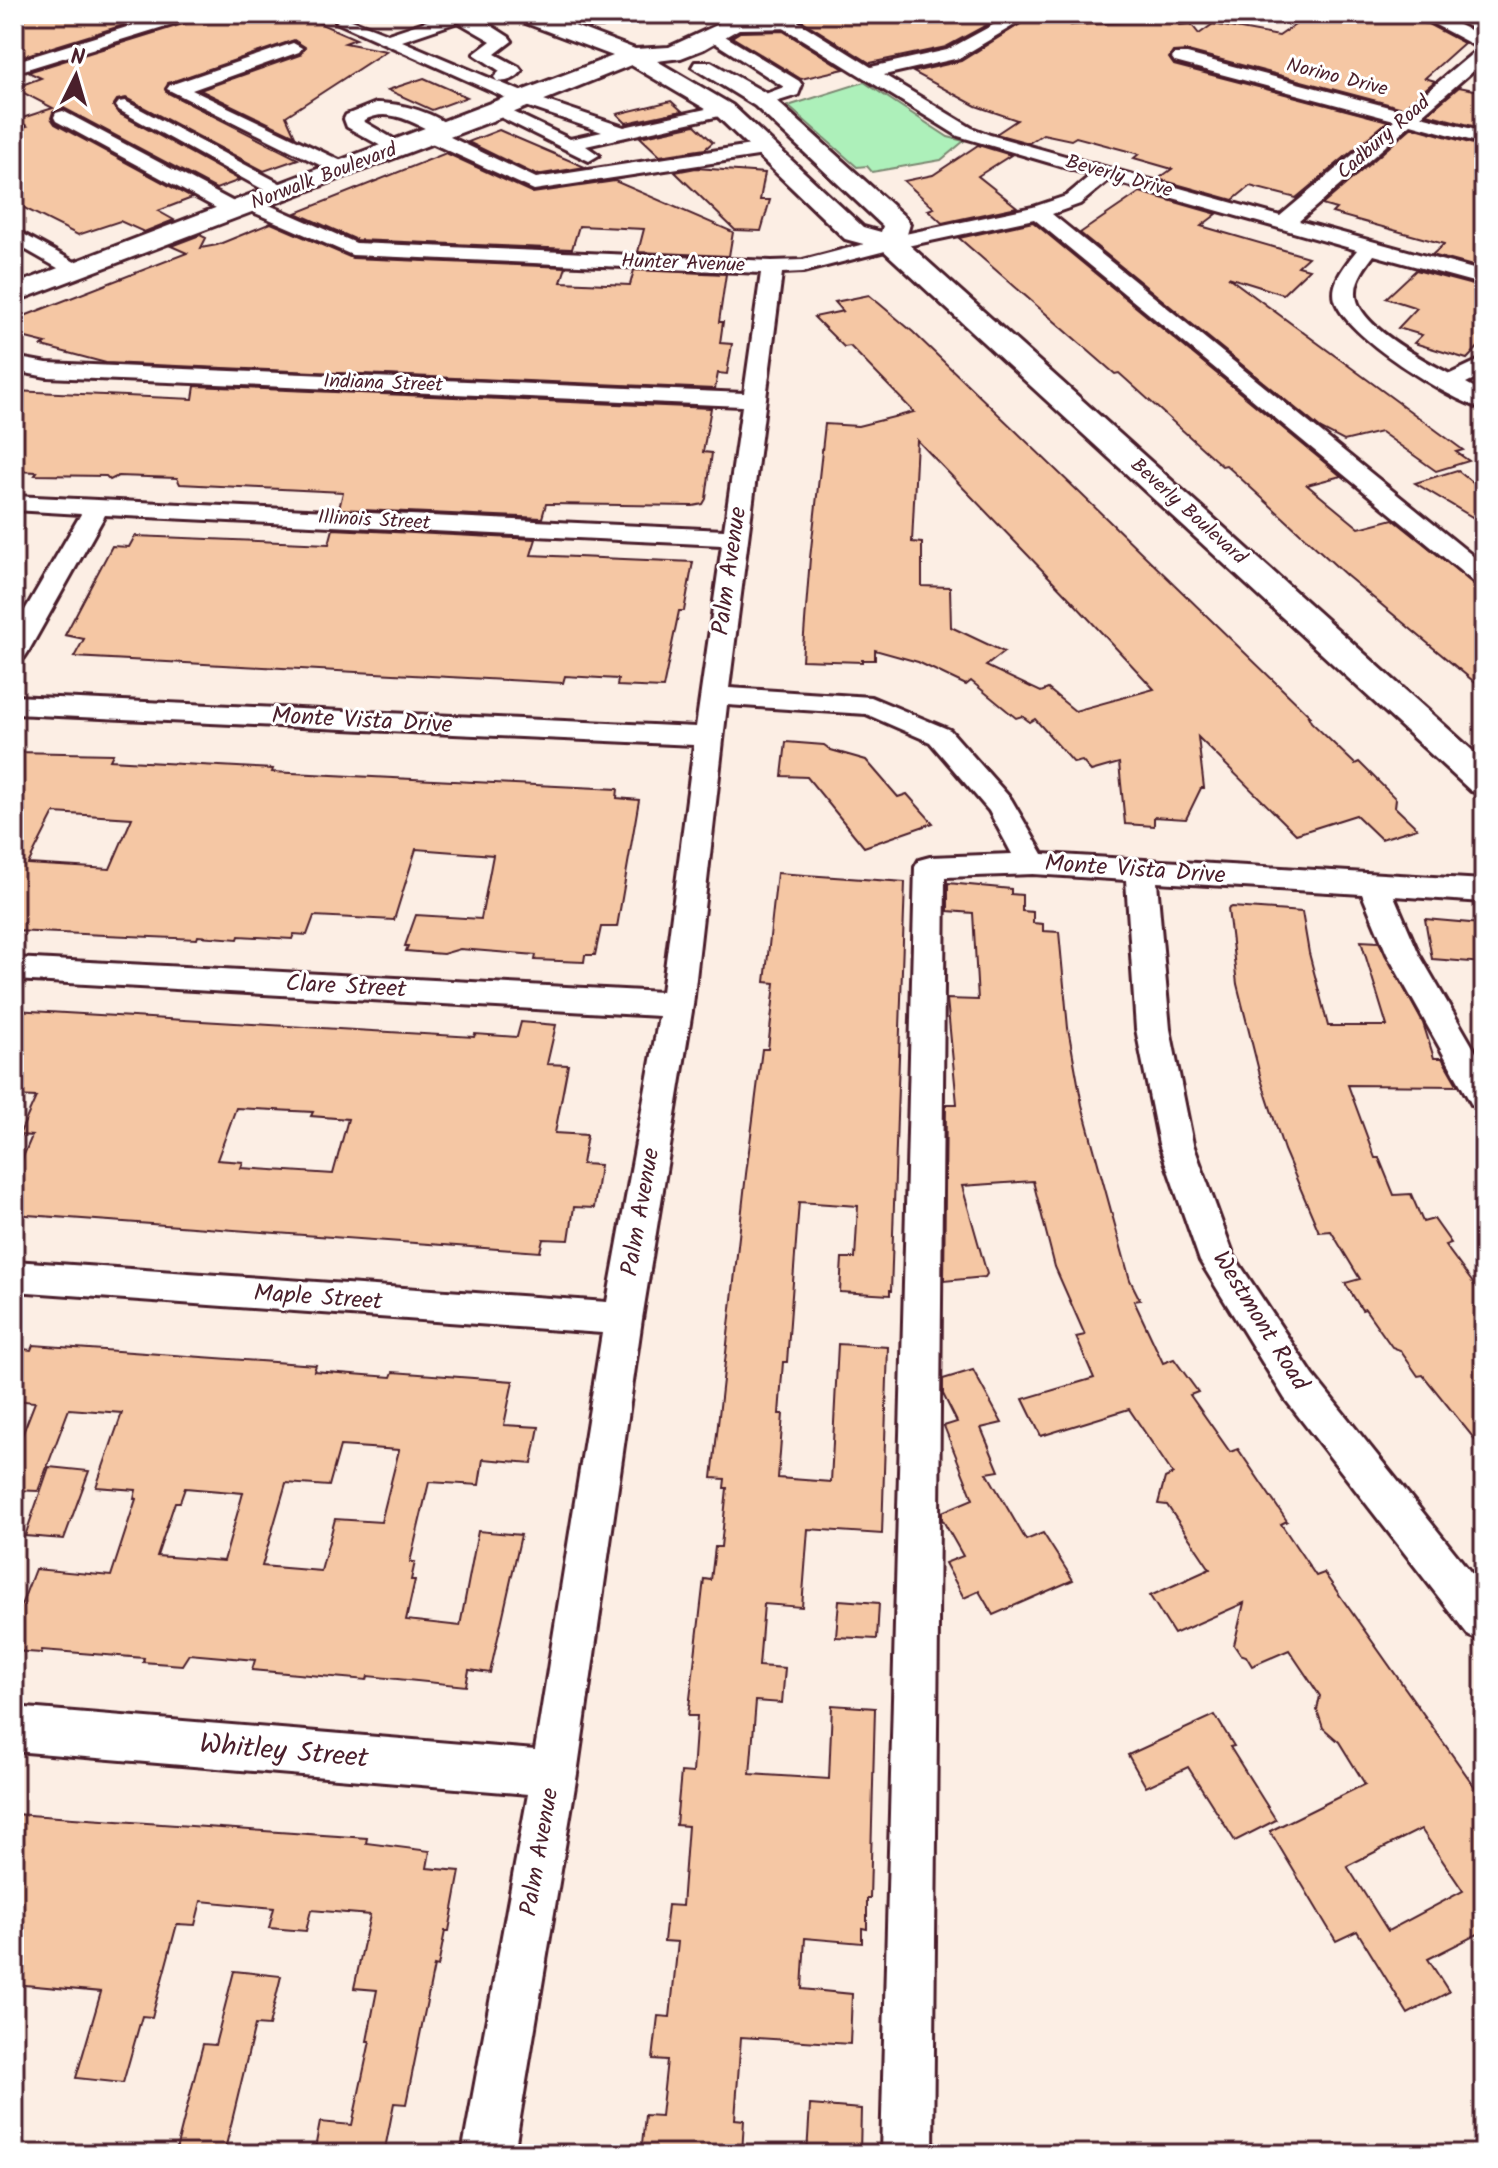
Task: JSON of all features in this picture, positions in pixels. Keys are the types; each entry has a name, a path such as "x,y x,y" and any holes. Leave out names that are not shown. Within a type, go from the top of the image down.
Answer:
{"main road":[{"name":"Beverly Boulevard","path":"523,14 640,49"},
{"path":"673,53 710,25 738,18 783,17"},
{"name":"Beverly Boulevard","path":"586,18 640,49 724,110 854,233 891,243 1484,782"},
{"name":"Norwalk Boulevard","path":"14,294 526,100 694,23 710,25"},
{"path":"640,49 673,53 763,101 897,224 891,243"}],"street":[{"path":"14,68 186,14"},
{"path":"368,14 344,22 526,100 621,132"},
{"path":"586,18 619,14"},
{"path":"867,73 953,54 1025,14"},
{"path":"1423,14 1484,44"},
{"path":"388,40 462,15 503,41 487,51 484,57 513,71 487,83"},
{"name":"Beverly Drive","path":"783,17 867,73 965,132 1484,279"},
{"path":"710,25 793,85 792,91 763,101"},
{"path":"293,48 176,89 345,170"},
{"name":"Cadbury Road","path":"1284,223 1484,52"},
{"name":"Norino Drive","path":"1181,58 1484,138"},
{"path":"125,106 284,193"},
{"path":"397,149 354,123 353,119 383,106 395,108 534,184 764,149"},
{"path":"567,145 724,110"},
{"path":"497,111 626,171"},
{"name":"Hunter Avenue","path":"63,117 245,208 352,249 803,266 891,243 1038,212 1073,200 1106,173"},
{"path":"1038,212 1484,578"},
{"path":"14,235 77,271"},
{"path":"1369,247 1347,280 1345,301 1372,334 1484,402"},
{"name":"Palm Avenue","path":"488,2154 554,1774 623,1319 677,1005 714,696 772,267"},
{"name":"Indiana Street","path":"14,364 47,370 753,400"},
{"path":"1450,383 1484,365"},
{"name":"Illinois Street","path":"14,503 735,538"},
{"path":"14,652 97,507"},
{"name":"Monte Vista Drive","path":"714,696 871,706 940,736 1001,806 1033,864 1484,891"},
{"name":"Monte Vista Drive","path":"14,705 709,737"},
{"path":"907,2154 930,867 1033,864"},
{"name":"Westmont Road","path":"1141,871 1153,1029 1176,1144 1218,1261 1299,1387 1484,1622"},
{"path":"1374,886 1403,954 1484,1096"},
{"name":"Clare Street","path":"14,969 677,1005"},
{"name":"Maple Street","path":"14,1276 623,1319"},
{"name":"Whitley Street","path":"14,1729 554,1774"}],"green space":[{"path":"864,82 948,137 964,141 941,160 872,172 867,166 857,167 788,106"}],"building":[{"path":"41,14 159,14 14,59 14,22"},
{"path":"197,14 298,14 356,39 345,43 386,51 286,116 295,136 200,90 300,55 305,47 294,40 168,83 166,92 298,159 264,171 126,98 117,100 113,106 118,113 240,180 216,189 64,108 53,112 51,118 55,124 192,198 158,211 174,220 144,232 120,221 78,235 14,203 14,130 27,126 16,120 53,108 14,88 41,78 28,72 193,21"},
{"path":"817,14 1007,14 946,47 870,63 801,20"},
{"path":"1036,14 1090,14 1073,25 1175,19 1180,25 1191,24 1199,34 1213,24 1279,36 1311,14 1382,14 1428,24 1464,43 1425,78 1435,81 1403,108 1188,51 1173,52 1169,58 1174,65 1388,121 1296,198 1250,186 1233,200 1158,179 1172,169 1134,158 1139,154 1076,137 1071,140 1043,134 1029,143 996,134 1017,120 976,106 913,72 961,61"},
{"path":"783,31 844,69 801,79 732,37 740,32"},
{"path":"424,78 467,97 432,110 388,90"},
{"path":"1459,87 1484,92 1484,129 1427,114"},
{"path":"671,101 682,111 626,123 617,114"},
{"path":"695,125 713,142 705,149 660,156 640,137"},
{"path":"1412,127 1484,147 1484,269 1432,255 1444,244 1332,213 1336,209 1322,205"},
{"path":"499,130 585,167 536,175 468,142"},
{"path":"978,145 1011,155 978,176 1017,207 942,223 928,210 934,208 904,181 933,175"},
{"path":"446,153 533,193 615,181 733,232 729,256 638,252 644,229 579,226 572,249 357,240 296,213"},
{"path":"696,168 765,173 760,200 770,200 761,231 735,230 675,172"},
{"path":"1140,192 1217,214 1201,226 1308,257 1298,266 1309,269 1283,294 1228,277 1463,450 1456,452 1469,461 1436,471 1381,432 1344,441 1321,429 1080,233"},
{"path":"1033,222 1341,476 1307,485 1359,528 1393,519 1484,592 1484,690 1347,576 1226,465 1222,466 1119,373 1115,374 959,238"},
{"path":"271,223 352,258 566,267 561,282 630,285 634,270 726,274 719,322 723,322 720,343 732,344 727,374 718,373 715,389 106,363 14,335 14,320 187,253 171,246 200,235 206,238 201,248 217,245"},
{"path":"1416,270 1484,288 1484,341 1467,359 1414,343 1422,335 1398,328 1417,308 1386,298"},
{"path":"869,295 913,332 1310,716 1311,722 1355,764 1359,762 1396,799 1395,807 1417,828 1381,839 1356,815 1296,834 1198,737 1204,788 1201,788 1186,819 1154,817 1154,826 1125,824 1119,763 1091,771 1082,761 1074,763 1035,719 1030,722 1022,716 1016,718 971,681 966,685 918,662 875,650 875,660 862,662 802,660 825,424 858,426 914,412 850,346 844,347 814,317 843,311 835,302","holes":["917,440 1154,689 1075,711 1048,689 1041,692 986,666 1004,652 951,627 950,587 922,586 922,543 912,542"]},
{"path":"195,386 711,408 703,452 712,453 706,499 703,504 693,506 546,504 542,518 339,509 343,492 180,484 177,478 118,476 110,480 106,476 35,475 37,472 14,471 14,391 193,399"},
{"path":"1457,470 1484,492 1484,524 1415,483"},
{"path":"333,529 536,539 531,555 693,562 684,611 679,611 663,688 617,686 618,679 565,676 563,683 74,657 84,639 65,635 112,546 129,547 135,536 329,544"},
{"path":"786,742 824,745 866,760 898,797 907,794 933,823 864,847 807,777 782,776"},
{"path":"14,752 113,754 110,760 273,769 272,772 618,789 617,798 639,800 617,927 601,927 595,955 585,955 584,962 535,960 536,955 460,949 443,954 406,951 416,915 481,919 493,855 416,849 394,920 314,916 307,935 294,934 292,939 198,936 197,939 14,931","holes":["54,813 132,818 110,869 28,864"]},
{"path":"777,873 905,882 891,1292 890,1289 890,1295 840,1292 842,1258 855,1258 858,1206 799,1202 787,1362 783,1362 779,1414 783,1414 778,1478 831,1482 838,1344 888,1347 882,1534 808,1529 802,1607 764,1604 759,1666 785,1668 782,1703 756,1701 750,1774 829,1779 832,1705 875,1708 867,1929 862,1928 862,1943 805,1938 802,1989 852,1994 850,2044 741,2037 735,2119 744,2120 742,2154 641,2154 645,2115 661,2116 667,2060 653,2059 658,2016 670,2017 678,1942 664,1941 668,1905 682,1906 688,1826 676,1825 681,1772 693,1773 697,1716 688,1716 704,1579 711,1580 715,1547 721,1547 727,1488 724,1488 725,1479 712,1478 762,1049 768,1049 775,983 765,982"},
{"path":"948,883 1011,889 1011,894 1022,895 1022,911 1033,912 1033,923 1043,924 1043,931 1059,932 1068,1028 1082,1105 1130,1280 1140,1300 1134,1301 1163,1363 1174,1359 1198,1392 1190,1395 1230,1452 1238,1449 1287,1521 1281,1524 1316,1576 1324,1573 1484,1800 1484,1931 1428,1959 1449,1992 1408,2014 1357,1931 1336,1941 1270,1831 1365,1784 1339,1742 1323,1728 1317,1710 1320,1696 1289,1650 1252,1666 1246,1656 1240,1654 1234,1645 1244,1603 1174,1634 1150,1596 1210,1569 1167,1505 1158,1504 1165,1478 1173,1474 1129,1409 1041,1436 1023,1399 1094,1378 1076,1337 1085,1335 1055,1267 1033,1181 962,1186 987,1274 985,1277 944,1281 946,1104 957,1104 947,999 978,1000 973,913 948,911","holes":["1421,1829 1463,1891 1388,1931 1347,1866"]},
{"path":"1228,909 1302,912 1328,1026 1387,1026 1361,941 1379,942 1423,1023 1434,1058 1442,1058 1458,1086 1348,1085 1375,1158 1379,1158 1394,1195 1411,1194 1423,1222 1434,1219 1451,1243 1445,1245 1484,1298 1484,1451 1423,1375 1418,1376 1400,1350 1392,1347 1365,1309 1362,1310 1345,1283 1360,1279 1331,1231 1319,1232 1284,1150 1261,1079 1237,984"},
{"path":"1425,919 1481,924 1484,963 1432,959"},
{"path":"14,1010 474,1037 475,1034 517,1037 521,1022 556,1025 547,1064 568,1065 555,1133 587,1135 582,1164 600,1165 594,1208 574,1207 569,1240 543,1239 540,1252 14,1214 14,1178 32,1136 19,1135 36,1097 14,1096","holes":["236,1108 313,1112 311,1116 348,1119 333,1174 241,1168 243,1162 217,1160"]},
{"path":"33,1345 316,1365 314,1371 391,1377 393,1372 513,1381 504,1425 539,1427 532,1463 483,1459 479,1485 429,1482 410,1562 415,1562 411,1580 415,1580 406,1620 460,1626 478,1531 521,1535 490,1673 469,1670 466,1686 368,1676 367,1680 252,1670 255,1660 189,1654 182,1665 143,1662 144,1658 42,1650 41,1653 14,1651 14,1608 20,1608 35,1569 111,1576 136,1499 136,1490 96,1487 122,1413 69,1409 38,1491 14,1490 14,1456 35,1402 14,1400 14,1348 31,1350","holes":["340,1446 399,1450 381,1522 335,1519 321,1571 262,1566 286,1483 329,1486","185,1488 243,1493 224,1561 157,1556 175,1502 180,1502"]},
{"path":"973,1370 1002,1423 981,1428 999,1471 987,1473 1026,1540 1043,1533 1073,1580 993,1615 979,1591 964,1598 945,1563 963,1556 942,1519 942,1512 973,1499 944,1426 957,1422 943,1394 943,1379"},
{"path":"49,1467 89,1471 64,1539 25,1536"},
{"path":"839,1600 879,1603 877,1639 836,1637"},
{"path":"1215,1715 1234,1746 1230,1747 1276,1820 1235,1841 1188,1767 1146,1787 1128,1755"},
{"path":"14,1814 367,1838 366,1843 430,1851 427,1868 460,1871 449,1931 445,1931 438,1967 434,1966 406,2104 394,2103 384,2154 314,2154 320,2122 352,2125 370,2041 367,2041 377,1990 354,1988 370,1915 311,1910 306,1931 269,1928 274,1908 201,1901 195,1925 177,1924 152,2017 142,2016 123,2083 76,2078 101,1992 14,1984"},
{"path":"234,1971 281,1976 269,2026 255,2025 224,2154 175,2154 203,2044 215,2045"},
{"path":"810,2105 861,2109 860,2154 807,2154"}]}
